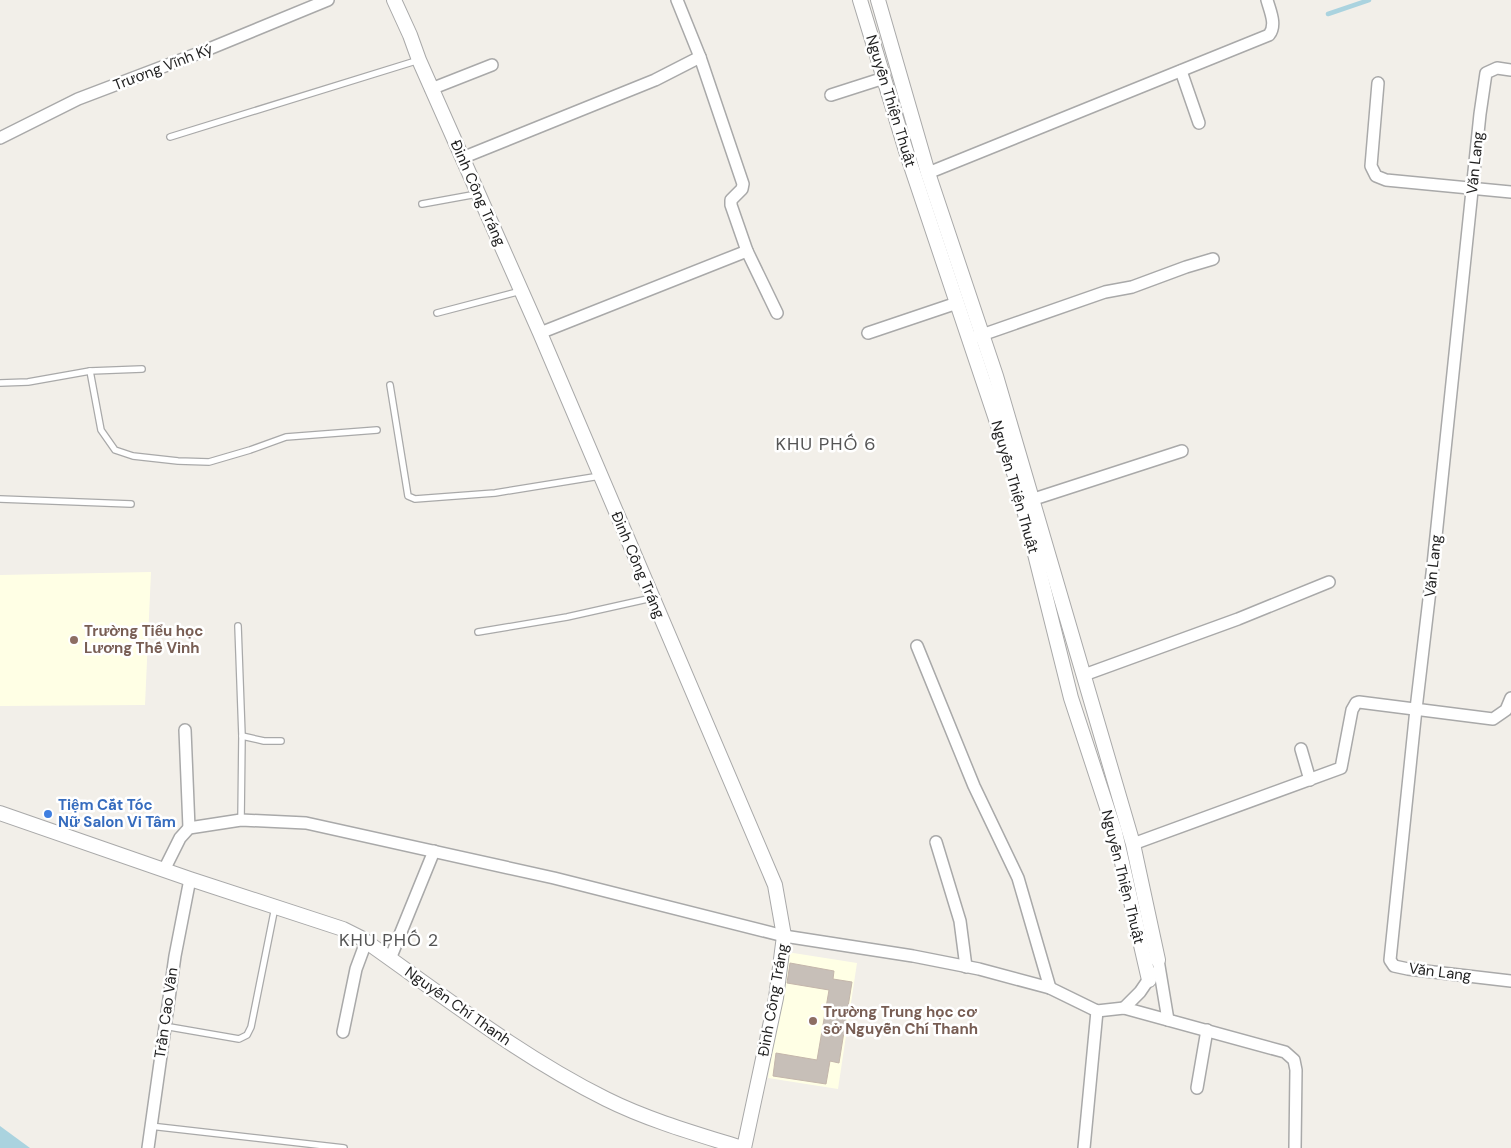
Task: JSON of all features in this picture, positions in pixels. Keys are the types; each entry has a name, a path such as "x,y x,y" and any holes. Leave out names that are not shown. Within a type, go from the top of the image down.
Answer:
{"street":[{"name":"Trương Vĩnh Ký","path":"0,138 78,99 199,54 328,0"},
{"name":"Đinh Công Tráng","path":"394,0 431,89 540,333 775,885 784,936 776,998 743,1148"},
{"path":"677,0 700,57 743,184 742,189 731,200 747,250 777,313"},
{"name":"Nguyễn Thiện Thuật","path":"860,0 906,151 957,303 976,337 1031,500 1071,698 1115,832 1149,980"},
{"name":"Nguyễn Thiện Thuật","path":"878,0 1017,482 1045,569 1084,675 1134,844 1158,960 1168,1020"},
{"path":"928,173 1269,35 1273,29 1273,23 1266,0"},
{"path":"462,158 655,80 700,57"},
{"path":"431,89 492,65"},
{"name":"Văn Lang","path":"1511,70 1497,68 1486,73 1391,944 1391,963 1394,966 1511,981"},
{"path":"1180,71 1199,123"},
{"path":"831,95 884,78"},
{"path":"1378,83 1371,166 1376,176 1386,180 1511,192"},
{"path":"540,333 747,250"},
{"path":"976,337 1105,292 1132,287 1213,259"},
{"path":"868,333 957,303"},
{"path":"1031,500 1182,451"},
{"path":"1084,675 1238,619 1329,582"},
{"path":"917,646 974,786 1018,878 1050,988"},
{"path":"1134,844 1342,768 1352,710 1356,703 1493,719 1506,710 1511,698"},
{"path":"185,730 189,828"},
{"path":"1301,749 1310,780"},
{"name":"Nguyễn Chí Thanh","path":"0,813 190,879 344,929 366,942 549,1068 607,1100 676,1128 743,1148"},
{"path":"164,870 180,838 189,828 241,820 306,823 554,878 784,936 966,967 1050,988 1097,1011 1124,1008 1285,1052 1294,1060 1296,1070 1295,1148"},
{"path":"936,842 960,920 966,967"},
{"path":"390,959 434,851"},
{"name":"Trần Cao Vân","path":"148,1148 164,1026 190,879"},
{"path":"343,1032 356,969 366,942"},
{"name":"Nguyễn Thiện Thuật","path":"1124,1008 1149,980 1158,960"},
{"path":"1084,1148 1097,1011"},
{"path":"1197,1088 1207,1030"}],"lane":[{"path":"170,137 419,60"},
{"path":"422,204 478,194"},
{"path":"436,313 521,291"},
{"path":"0,383 28,382 90,371 142,369"},
{"path":"90,371 101,430 115,450 133,456 209,462 286,437 377,430"},
{"path":"390,385 408,496 415,499 495,493 600,476"},
{"path":"0,499 131,504"},
{"path":"478,632 567,617 652,598"},
{"path":"238,626 242,736 241,820"},
{"path":"242,736 264,741 282,741"},
{"path":"164,1026 238,1039 247,1035 251,1027 275,907"},
{"path":"150,1126 344,1148"}],"shaded area":[{"name":"Trường Tiểu học Lương Thế Vinh","path":"151,572 145,705 0,706 0,575"},
{"name":"Trường Trung học cơ sở Nguyễn Chí Thanh","path":"787,952 857,963 838,1089 768,1078"}],"water":[{"path":"0,1126 30,1148 0,1148"}],"building":[{"path":"790,963 834,971 833,979 852,982 839,1063 830,1061 826,1084 773,1076 776,1053 817,1060 829,990 787,983"}],"waterway":[{"path":"1328,14 1369,0"}],"place":[{"name":"Trường Tiểu học Lương Thế Vinh","path":"74,640"},
{"name":"Tiệm Cắt Tóc Nữ Salon Vi Tâm","path":"48,814"},
{"name":"Trường Trung học cơ sở Nguyễn Chí Thanh","path":"813,1021"}],"district":[{"name":"KHU PHỐ 6","path":"826,444"},
{"name":"KHU PHỐ 2","path":"389,940"}]}
